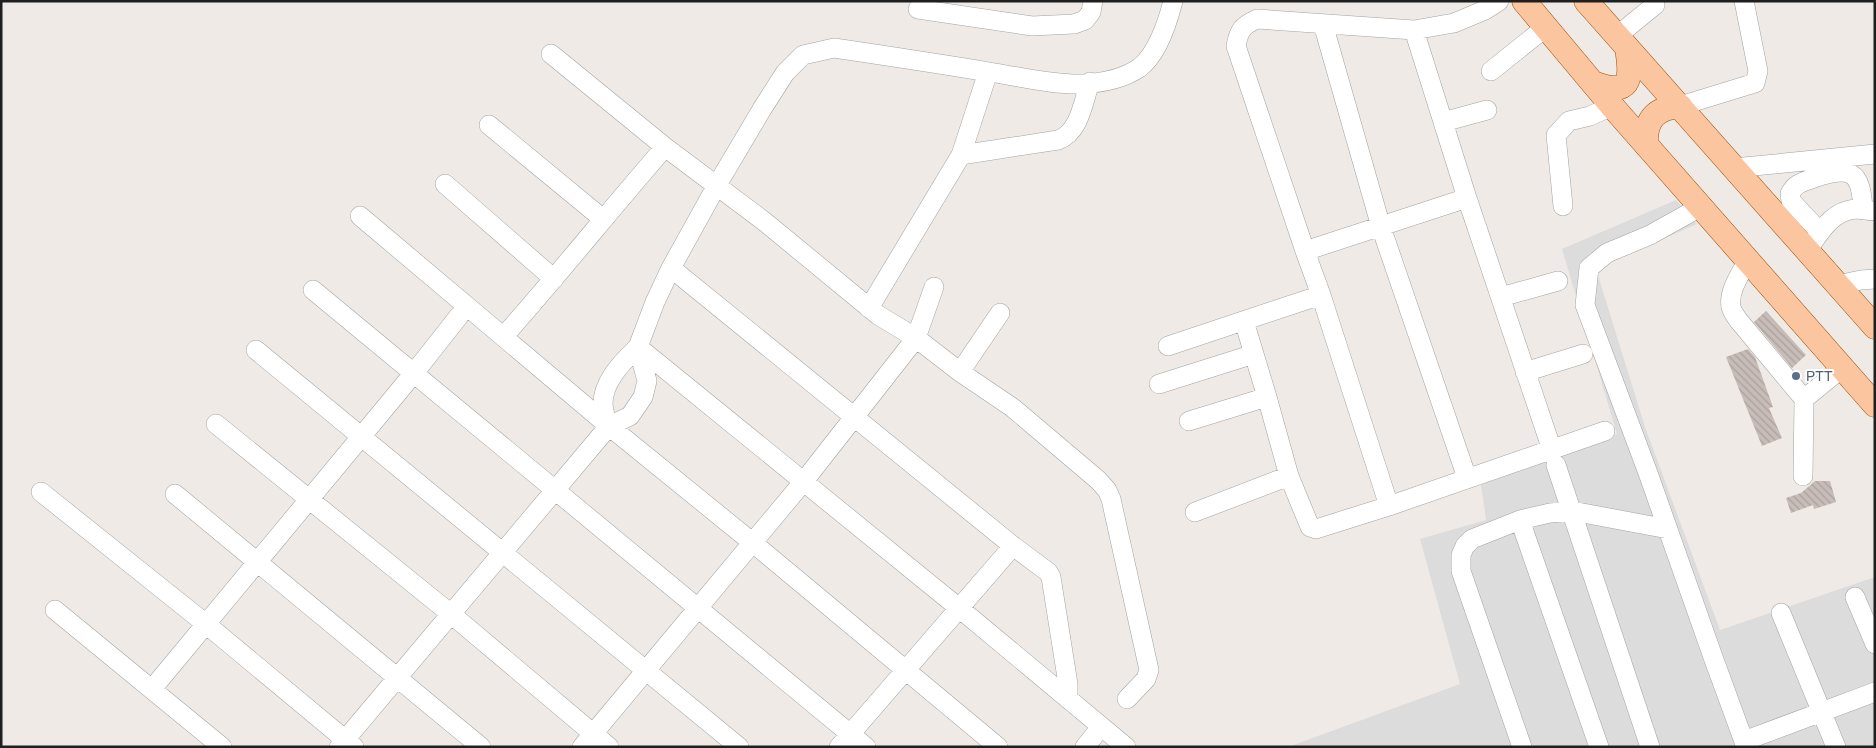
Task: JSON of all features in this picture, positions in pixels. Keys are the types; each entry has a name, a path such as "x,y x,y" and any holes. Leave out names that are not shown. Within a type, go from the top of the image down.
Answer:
{"main road":[{"path":"1524,1 1612,106 1875,405"},
{"path":"1586,1 1734,168 1813,241 1837,285 1875,327"},
{"path":"1593,83 1610,90 1625,84 1630,76 1622,42"},
{"path":"1646,145 1646,132 1649,122 1654,116 1672,106 1680,106"}],"street":[{"path":"918,9 1032,26 1074,24 1085,20 1091,12 1093,1"},
{"path":"609,426 603,410 610,378 638,347 655,302 671,268 717,185 785,73 803,56 834,48 1042,80 1081,84 1118,78 1140,67 1151,55 1167,24 1173,1"},
{"path":"1389,506 1321,295 1304,251 1236,46 1238,34 1245,25 1257,19 1414,30 1454,23 1500,1"},
{"path":"1680,106 1756,83 1758,72 1744,1"},
{"path":"1622,42 1655,5"},
{"path":"1322,24 1380,227 1467,478"},
{"path":"1492,71 1546,27"},
{"path":"1414,30 1467,198 1650,747"},
{"path":"551,54 665,146 765,222 869,308 916,338 960,372 1013,408 1107,490 1118,526 1149,670 1146,679 1127,699"},
{"path":"869,308 960,154 988,72"},
{"path":"960,154 1058,140 1067,137 1074,129 1090,82"},
{"path":"1562,206 1556,135 1569,121 1590,116 1612,106"},
{"path":"1443,122 1487,110"},
{"path":"489,125 602,218"},
{"path":"504,336 554,279 602,218 665,146"},
{"path":"1734,168 1875,154"},
{"path":"1834,172 1848,172 1860,185 1869,211 1855,209 1841,213 1831,219 1813,241 1791,202 1790,194 1796,184 1834,172"},
{"path":"445,184 554,279"},
{"path":"1304,251 1467,198"},
{"path":"1700,206 1650,234 1607,253 1589,268 1586,305 1745,744 1875,692"},
{"path":"360,216 609,426 998,747"},
{"path":"1748,260 1736,283 1731,299 1731,308 1739,321 1804,399 1803,476"},
{"path":"671,268 855,416 1012,546 1048,572 1051,577 1068,684 1068,699"},
{"path":"1837,285 1875,279"},
{"path":"1501,297 1558,281"},
{"path":"588,740 804,481 916,338 934,287"},
{"path":"313,290 698,606 845,740 866,747"},
{"path":"1168,346 1321,295"},
{"path":"960,372 1000,313"},
{"path":"152,689 459,316"},
{"path":"1244,321 1268,397 1289,476 1312,529 1389,506 1467,478 1554,458 1605,431"},
{"path":"41,492 206,624 346,744 396,677 609,426 630,416 643,397 647,381 638,347"},
{"path":"638,347 959,608 1126,747"},
{"path":"256,350 739,747"},
{"path":"1159,384 1254,354"},
{"path":"1525,372 1583,354"},
{"path":"1804,399 1842,368"},
{"path":"1189,421 1268,397"},
{"path":"216,424 450,614 588,740 609,747"},
{"path":"1195,512 1289,476"},
{"path":"175,494 481,747"},
{"path":"1522,747 1462,571 1461,556 1465,546 1472,539 1520,520 1550,513 1572,511 1668,529"},
{"path":"1520,520 1598,747"},
{"path":"845,740 1012,546"},
{"path":"1855,597 1875,644"},
{"path":"55,610 222,747"},
{"path":"1781,613 1836,747"},
{"path":"1085,747 1101,727"}],"shaded area":[{"path":"1676,200 1697,224 1596,269 1645,427 1720,630 1875,577 1875,747 1288,747 1460,684 1420,539 1486,520 1481,485 1539,461 1617,434 1562,249"}],"building":[{"path":"1766,311 1806,355 1792,368 1754,322"},
{"path":"1748,349 1755,357 1773,407 1769,408 1782,438 1762,446 1726,357"},
{"path":"1815,481 1830,481 1836,502 1814,509 1813,505 1791,513 1786,498 1801,493"}],"place":[{"name":"PTT","path":"1796,376"}]}
